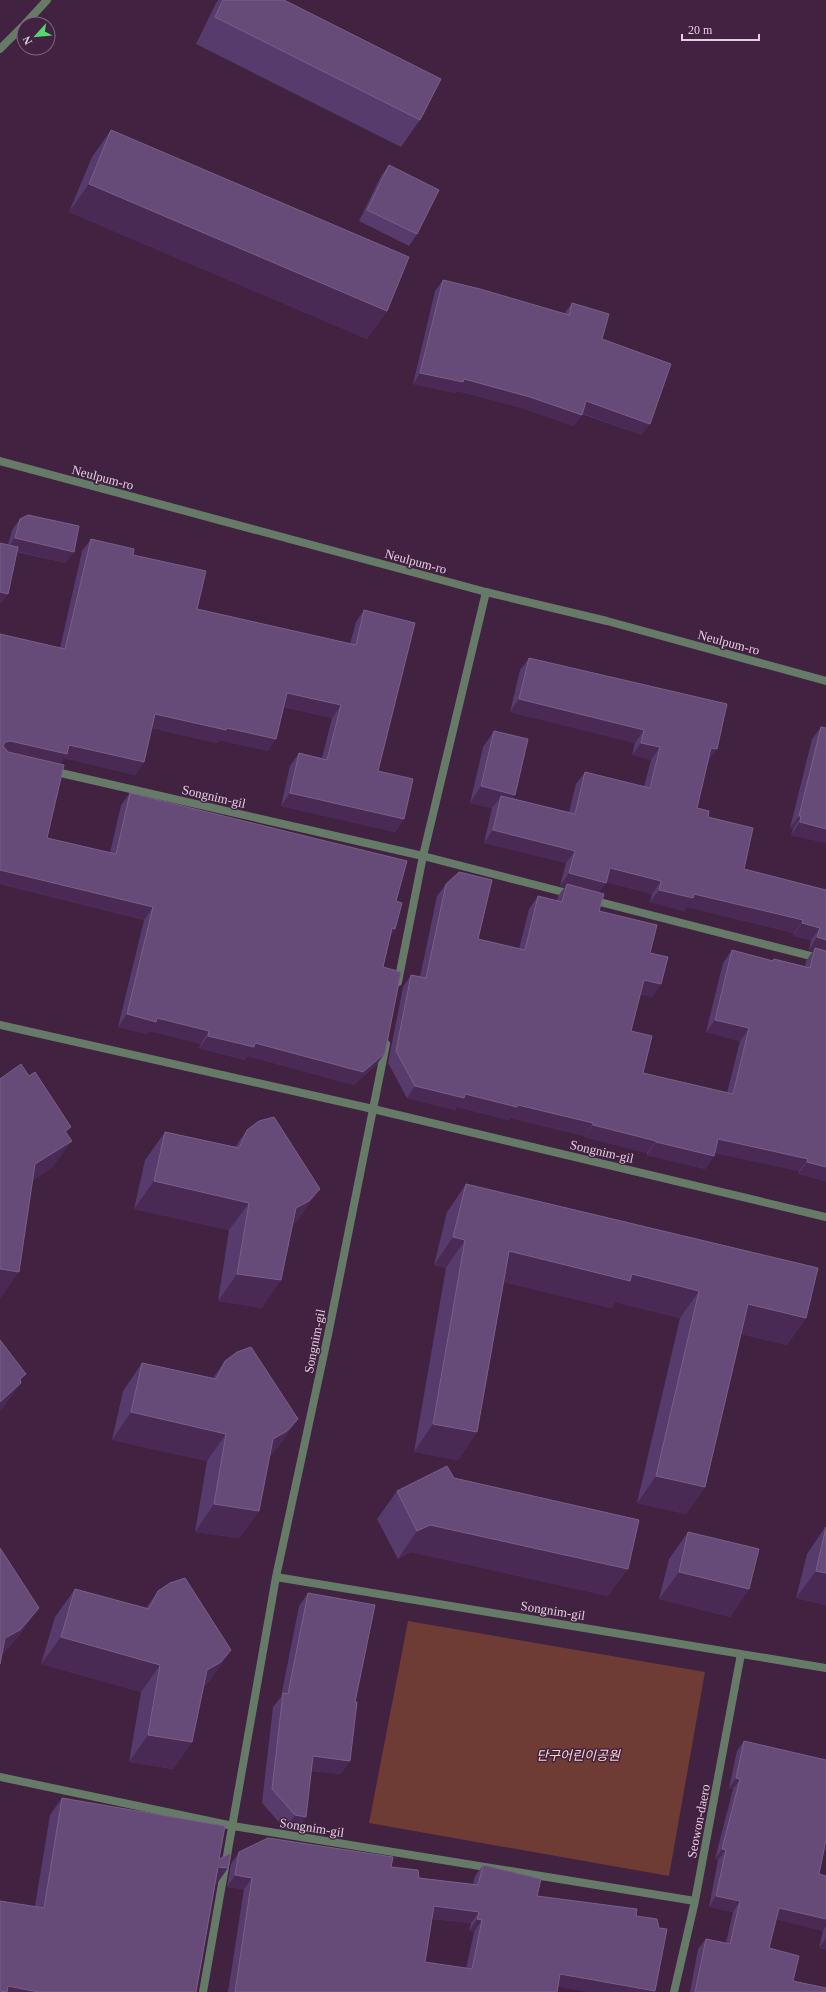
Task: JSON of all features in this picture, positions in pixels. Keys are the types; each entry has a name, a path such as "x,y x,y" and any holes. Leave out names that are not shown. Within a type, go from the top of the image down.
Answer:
{"street":[{"path":"33,16 47,0"},
{"path":"0,49 16,34"},
{"name":"Neulpum-ro","path":"0,462 486,592 607,621 826,681"},
{"path":"396,994 423,856 486,592"},
{"name":"Songnim-gil","path":"46,769 423,856 826,960"},
{"name":"Songnim-gil","path":"0,1025 373,1109 826,1217"},
{"name":"Songnim-gil","path":"203,1992 276,1577 303,1456 388,1032"},
{"name":"Songnim-gil","path":"276,1577 826,1668"},
{"name":"Seowon-daero","path":"674,1992 695,1901 741,1654"},
{"name":"Songnim-gil","path":"0,1777 233,1826 695,1901"}],"green space":[{"name":"단구어린이공원","path":"408,1621 705,1672 669,1876 369,1823"}],"building":[{"path":"223,0 284,0 441,79 420,120 215,17"},
{"path":"111,130 409,257 387,311 89,184"},
{"path":"389,165 439,190 417,234 367,210"},
{"path":"443,280 480,289 569,315 572,303 609,314 602,339 671,364 650,424 586,401 582,415 530,397 464,379 463,382 420,373"},
{"path":"28,515 79,526 74,552 15,538 20,519"},
{"path":"91,539 134,549 133,555 206,571 197,609 356,645 364,610 415,623 378,771 413,779 404,819 290,793 299,753 327,760 341,705 287,693 276,739 227,728 226,730 155,714 144,762 69,745 67,754 10,741 5,742 3,746 8,752 64,765 47,838 116,854 130,793 407,861 396,901 402,903 395,929 392,928 383,967 401,972 385,1053 363,1072 255,1043 254,1047 208,1036 209,1031 157,1018 156,1022 127,1014 153,907 0,870 0,634 65,649"},
{"path":"0,543 18,547 8,594 0,592"},
{"path":"529,658 727,704 717,749 711,748 697,808 709,811 708,817 753,828 744,869 826,890 826,940 817,937 820,928 802,923 803,920 694,894 693,898 659,890 661,881 610,868 606,883 569,873 575,851 493,830 501,796 575,814 585,772 650,788 660,747 641,743 644,730 519,699"},
{"path":"821,727 826,728 826,829 800,822 801,816 799,816"},
{"path":"494,731 528,739 515,795 481,786"},
{"path":"459,872 492,880 478,939 525,950 538,896 562,902 567,884 604,894 599,911 657,925 650,953 668,957 661,984 644,980 631,1031 652,1036 643,1073 733,1094 749,1028 715,1020 732,950 773,961 774,959 810,968 815,948 826,951 826,1167 807,1162 808,1159 718,1139 714,1156 593,1125 593,1123 518,1105 517,1107 465,1094 464,1098 415,1086 396,1051 411,975 426,978 446,884"},
{"path":"21,1064 29,1076 35,1072 71,1127 65,1131 72,1141 35,1164 19,1272 0,1269 0,1079"},
{"path":"274,1117 320,1189 309,1201 296,1208 281,1280 237,1274 249,1203 154,1181 165,1132 239,1148 247,1130 259,1121"},
{"path":"466,1184 818,1268 806,1318 748,1304 705,1487 656,1476 699,1291 632,1274 630,1281 509,1251 477,1432 433,1424 465,1240 453,1237"},
{"path":"0,1340 26,1374 20,1379 21,1383 0,1402"},
{"path":"251,1347 298,1419 287,1431 273,1439 259,1511 214,1504 226,1434 131,1412 142,1363 216,1379 225,1361 237,1352"},
{"path":"447,1466 454,1478 639,1520 628,1569 430,1525 417,1531 397,1491"},
{"path":"826,1527 826,1573 816,1571"},
{"path":"688,1532 759,1549 749,1589 679,1572"},
{"path":"0,1548 39,1608 20,1630 5,1638 0,1664"},
{"path":"185,1578 231,1650 221,1662 207,1670 192,1742 148,1735 160,1665 61,1637 75,1589 149,1609 158,1591 170,1583"},
{"path":"308,1593 375,1605 355,1702 357,1702 350,1761 313,1756 306,1817 295,1815 272,1789 283,1693 288,1694"},
{"path":"744,1741 826,1760 826,1840 819,1874 826,1876 826,1919 779,1908 769,1948 799,1956 793,1981 826,1988 826,1992 695,1992 706,1939 730,1944 740,1901 716,1896 726,1850 722,1849 740,1779 736,1778"},
{"path":"62,1798 225,1826 219,1859 231,1853 228,1868 218,1867 196,1992 38,1992 8,1986 7,1992 0,1991 0,1901 44,1908"},
{"path":"268,1838 393,1857 391,1867 418,1870 419,1878 478,1885 483,1865 541,1879 537,1896 637,1909 636,1916 657,1919 659,1928 667,1929 655,1991 560,1974 557,1992 235,1992 252,1878 235,1875 239,1852","holes":["434,1906 479,1912 477,1919 482,1920 472,1969 425,1962"]}]}
